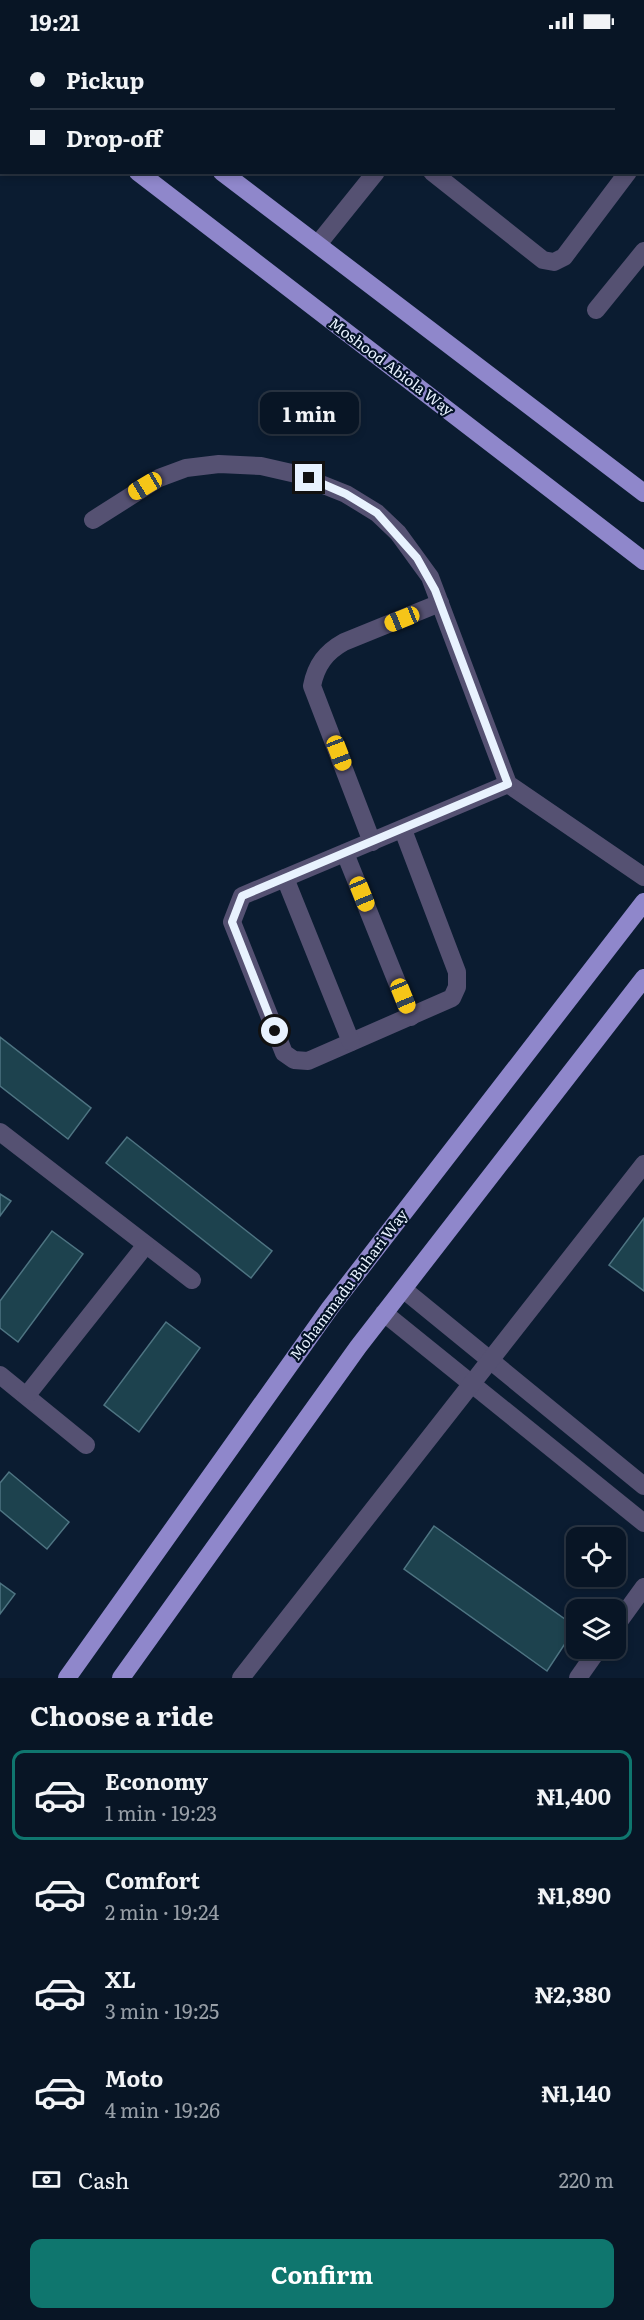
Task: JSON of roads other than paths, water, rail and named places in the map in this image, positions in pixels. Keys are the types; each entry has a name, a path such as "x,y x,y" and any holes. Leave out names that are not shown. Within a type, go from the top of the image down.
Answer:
{"main road":[{"name":"Moshood Abiola Way","path":"141,174 644,561"},
{"path":"225,174 644,492"},
{"name":"Mohammadu Buhari Way","path":"67,1678 330,1308 644,902"},
{"path":"121,1678 384,1313 644,978"}],"street":[{"path":"318,244 374,174"},
{"path":"435,174 543,260 554,262 564,257 626,174"},
{"path":"596,310 644,251"},
{"path":"93,520 159,478 186,468 219,464 261,466 322,482 377,513 417,558 430,577 508,784 644,877"},
{"path":"372,842 312,686 314,677 330,650 344,642 440,603"},
{"path":"403,830 457,972 457,987 452,998 308,1061 294,1060 284,1053 232,922 242,896 508,784"},
{"path":"345,854 411,1017"},
{"path":"285,878 351,1042"},
{"path":"0,1132 192,1280"},
{"path":"241,1678 644,1164"},
{"path":"27,1395 145,1246"},
{"path":"403,1289 489,1362 644,1486"},
{"path":"384,1313 644,1523"},
{"path":"0,1375 86,1444"},
{"path":"626,1612 644,1587"},
{"path":"578,1678 591,1659"}]}
